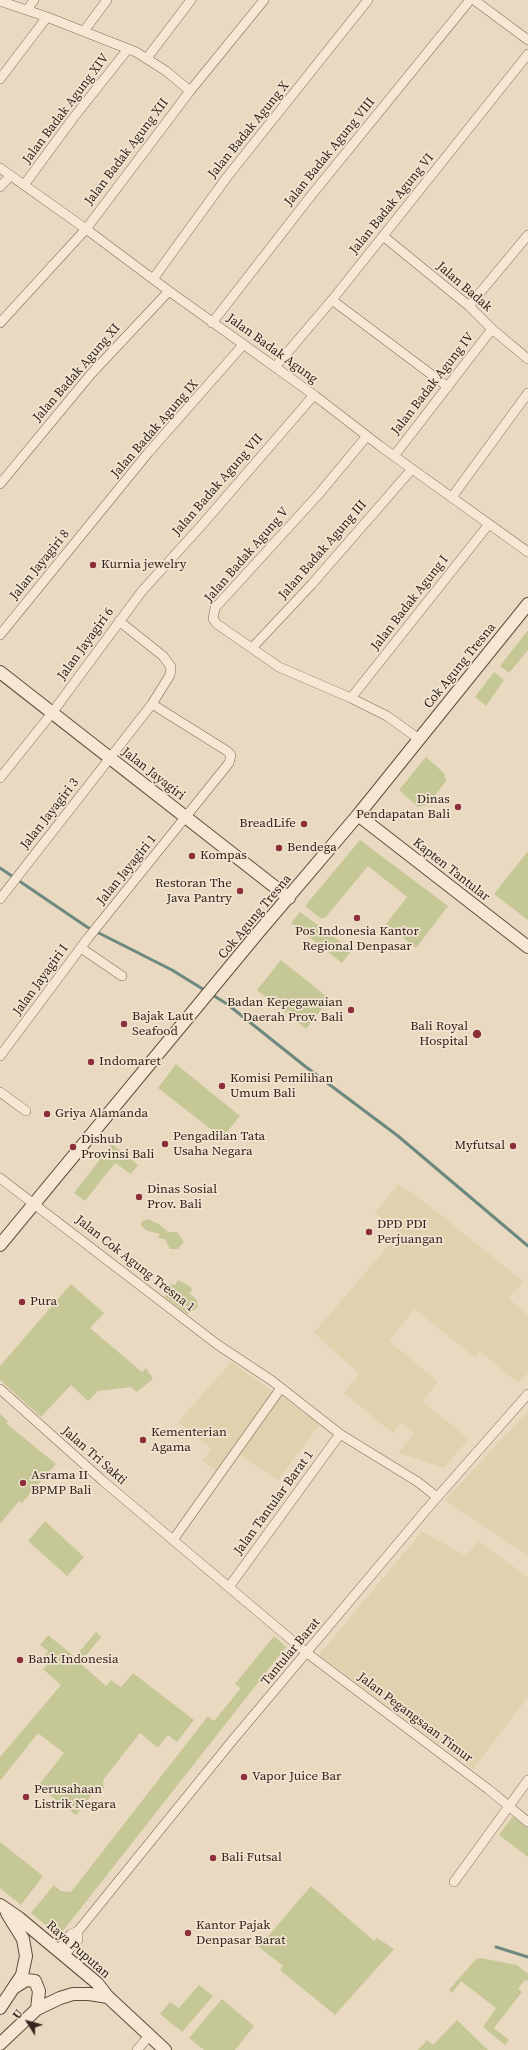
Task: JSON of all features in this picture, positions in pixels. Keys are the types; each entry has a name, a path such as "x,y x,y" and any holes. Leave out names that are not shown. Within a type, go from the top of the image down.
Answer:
{"main road":[{"name":"Cok Agung Tresna","path":"0,1245 358,815 528,604"},
{"name":"Jalan Jayagiri","path":"0,672 289,898"},
{"name":"Kapten Tantular","path":"358,815 528,947"},
{"name":"Raya Puputan","path":"2,1907 19,1918 98,1983 108,1997 148,2036 165,2050"},
{"path":"0,2008 15,1987 25,1966 26,1956 23,1939 2,1907"},
{"path":"15,1987 26,1980 35,1982 40,1991 37,2009"},
{"path":"0,2044 37,2009 60,1998 73,1994 89,1994 108,1997"}],"street":[{"path":"27,10 34,0"},
{"path":"84,31 107,0"},
{"path":"147,58 191,0"},
{"name":"Jalan Badak Agung XII","path":"0,323 86,229 190,91 264,0"},
{"name":"Jalan Badak Agung X","path":"153,279 227,177 368,0"},
{"name":"Jalan Badak Agung VIII","path":"212,322 310,197 470,0"},
{"path":"474,0 528,40"},
{"path":"0,2 47,17 128,49 147,58 190,91"},
{"path":"0,79 47,17"},
{"name":"Jalan Badak Agung XIV","path":"24,185 74,117 128,49"},
{"name":"Jalan Badak Agung VI","path":"275,367 332,300 528,54"},
{"name":"Jalan Badak Agung","path":"0,168 86,229 243,345 314,395 394,456 528,552"},
{"path":"0,187 10,176"},
{"path":"469,306 528,235"},
{"name":"Jalan Badak","path":"383,236 469,306 492,329 528,359"},
{"name":"Jalan Badak Agung XI","path":"0,484 91,374 169,291"},
{"path":"332,300 448,387"},
{"name":"Jalan Badak Agung IV","path":"394,456 492,329"},
{"name":"Jalan Badak Agung IX","path":"86,529 148,454 243,345"},
{"path":"452,497 528,393"},
{"name":"Jalan Badak Agung VII","path":"142,591 201,526 314,395"},
{"name":"Jalan Badak Agung V","path":"367,436 318,495 215,608 213,619 217,624 279,667 351,698 387,716 419,739"},
{"name":"Jalan Badak Agung III","path":"252,648 312,584 412,469"},
{"name":"Jalan Badak Agung I","path":"351,698 489,524"},
{"name":"Jalan Jayagiri 8","path":"0,636 86,529"},
{"name":"Jalan Jayagiri 6","path":"0,778 52,713 142,591"},
{"name":"Jalan Jayagiri 3","path":"0,899 152,704 170,675 171,667 163,656 119,621"},
{"name":"Jalan Jayagiri 1","path":"88,938 229,763 231,755 227,750 152,704"},
{"name":"Jalan Jayagiri I","path":"0,1056 88,938"},
{"path":"81,948 122,976"},
{"path":"0,1092 26,1111"},
{"name":"Jalan Cok Agung Tresna 1","path":"0,1178 218,1344 281,1388 340,1434 418,1482 437,1497"},
{"path":"281,1388 173,1540 306,1653"},
{"name":"Jalan Tri Sakti","path":"0,1389 103,1481 173,1540"},
{"name":"Tantular Barat","path":"61,1953 78,1940 78,1931 306,1653 437,1497 528,1394"},
{"name":"Jalan Tantular Barat 1","path":"229,1587 340,1434"},
{"name":"Jalan Pegangsaan Timur","path":"306,1653 508,1805 528,1822"},
{"path":"454,1882 508,1805 528,1780"},
{"path":"136,2050 148,2036"}],"shaded area":[{"path":"398,1184 427,1204 524,1282 508,1298 528,1315 528,1373 518,1383 480,1351 475,1358 415,1309 389,1341 438,1382 422,1401 469,1439 444,1468 399,1453 414,1433 401,1423 393,1433 344,1393 359,1374 314,1333 399,1233 375,1213"},
{"path":"231,1362 320,1424 278,1480 232,1450 217,1472 202,1461 212,1449 178,1422"},
{"path":"528,1411 528,1556 445,1500"},
{"path":"422,1531 466,1556 478,1541 528,1577 528,1697 473,1769 319,1655"}],"green space":[{"path":"528,630 528,650 509,673 500,666"},
{"path":"494,672 504,680 486,706 475,697"},
{"path":"426,757 444,773 446,781 428,805 418,807 399,790"},
{"path":"360,840 448,906 416,948 386,924 407,897 368,866 325,918 320,918 305,906"},
{"path":"528,851 528,920 494,894"},
{"path":"300,912 352,950 342,963 291,923"},
{"path":"281,960 330,999 306,1029 257,990"},
{"path":"176,1064 240,1116 222,1138 158,1088"},
{"path":"112,1144 138,1165 131,1174 115,1163 85,1201 74,1193"},
{"path":"148,1219 159,1224 168,1232 177,1232 184,1242 178,1249 170,1249 165,1239 158,1238 160,1234 148,1231 141,1226 142,1221"},
{"path":"178,1280 188,1285 192,1289 190,1294 197,1300 197,1308 187,1314 165,1297 167,1287 170,1284 175,1285"},
{"path":"71,1284 104,1313 90,1328 142,1372 146,1368 153,1379 137,1392 131,1387 98,1391 88,1401 71,1385 41,1417 0,1380 0,1366"},
{"path":"0,1414 8,1421 6,1423 56,1464 22,1503 19,1501 0,1524"},
{"path":"45,1521 84,1557 67,1576 28,1541"},
{"path":"96,1632 101,1637 80,1663 106,1686 111,1680 121,1687 133,1673 194,1720 177,1742 168,1735 158,1748 140,1733 103,1780 104,1789 99,1785 76,1815 38,1786 64,1753 38,1733 0,1781 0,1757 61,1685 43,1669 48,1664 42,1658 48,1651 40,1645 48,1635 75,1657"},
{"path":"274,1636 286,1647 59,1936 31,1913 54,1885 61,1891 71,1892 208,1716 214,1721 241,1688 235,1684"},
{"path":"514,1815 528,1826 528,1857 499,1835"},
{"path":"0,1842 43,1876 21,1905 0,1888"},
{"path":"311,1886 374,1941 377,1938 394,1949 335,2015 280,1970 283,1966 259,1947"},
{"path":"481,1958 517,1965 528,1974 528,1981 525,1980 518,1989 522,1992 494,2028 509,2040 505,2045 483,2027 496,2008 461,1981 452,1993 449,1990 476,1959"},
{"path":"199,1985 213,1996 182,2032 160,2014 170,2002 179,2008"},
{"path":"222,1999 254,2026 235,2050 204,2050 189,2038"},
{"path":"457,2020 488,2050 418,2050 427,2040 433,2045"}],"waterway":[{"path":"0,868 87,927 172,970 206,991"},
{"path":"211,994 227,1004 306,1067 398,1136 528,1246"},
{"path":"496,1947 528,1957"}],"place":[{"name":"Kurnia jewelry","path":"93,565"},
{"name":"Dinas Pendapatan Bali","path":"458,807"},
{"name":"BreadLife","path":"304,824"},
{"name":"Bendega","path":"279,848"},
{"name":"Kompas","path":"192,856"},
{"name":"Restoran The Java Pantry","path":"240,891"},
{"name":"Pos Indonesia Kantor Regional Denpasar","path":"357,918"},
{"name":"Badan Kepegawaian Daerah Prov. Bali","path":"351,1010"},
{"name":"Bajak Laut Seafood","path":"124,1024"},
{"name":"Bali Royal Hospital","path":"477,1034"},
{"name":"Indomaret","path":"91,1062"},
{"name":"Komisi Pemilihan Umum Bali","path":"222,1086"},
{"name":"Griya Alamanda","path":"47,1114"},
{"name":"Pengadilan Tata Usaha Negara","path":"165,1144"},
{"name":"Myfutsal","path":"513,1146"},
{"name":"Dishub Provinsi Bali","path":"73,1147"},
{"name":"Dinas Sosial Prov. Bali","path":"139,1197"},
{"name":"DPD PDI Perjuangan","path":"369,1232"},
{"name":"Pura","path":"22,1302"},
{"name":"Kementerian Agama","path":"143,1440"},
{"name":"Asrama II BPMP Bali","path":"23,1483"},
{"name":"Bank Indonesia","path":"20,1660"},
{"name":"Vapor Juice Bar","path":"244,1777"},
{"name":"Perusahaan Listrik Negara","path":"26,1797"},
{"name":"Bali Futsal","path":"213,1858"},
{"name":"Kantor Pajak Denpasar Barat","path":"188,1933"}]}
